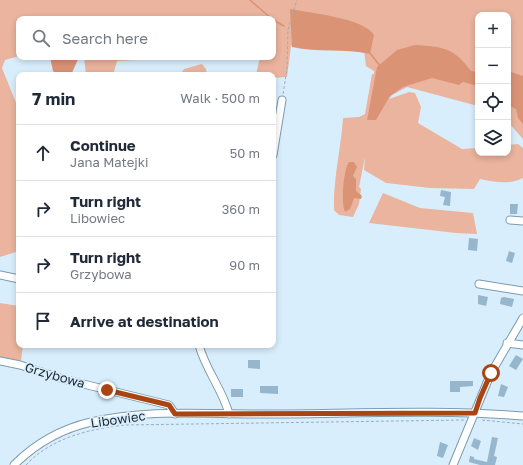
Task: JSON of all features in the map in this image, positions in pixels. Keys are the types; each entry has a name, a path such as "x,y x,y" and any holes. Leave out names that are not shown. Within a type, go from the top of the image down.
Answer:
{"street":[{"path":"276,137 282,100"},
{"path":"510,220 523,221"},
{"path":"0,275 16,278"},
{"path":"479,284 523,291"},
{"path":"453,465 480,398 507,343 523,318"},
{"path":"507,343 523,345"},
{"path":"200,348 207,366 227,405 229,414"},
{"name":"Grzybowa","path":"0,361 20,365 63,379 169,405 175,414"},
{"name":"Libowiec","path":"14,465 42,442 70,428 92,421 120,417 175,414 523,416"}],"path":[{"path":"282,100 287,64 288,29 297,0"},
{"path":"26,465 40,453 63,440 87,431 125,425 474,416 523,424"}],"shaded area":[{"path":"0,0 523,0 523,139 511,125 511,12 475,12 475,105 407,87 392,95 389,99 409,92 415,93 421,107 418,123 462,149 475,148 475,156 511,156 511,145 518,144 523,148 523,178 512,182 497,182 480,179 474,189 430,188 386,183 364,170 365,157 359,187 361,189 359,204 353,217 339,215 334,210 334,198 343,118 359,117 365,114 372,74 374,74 374,71 366,66 364,51 297,44 291,46 287,77 276,78 276,72 257,72 259,60 276,60 276,16 16,16 16,57 5,60 2,68 16,103 16,252 0,257"},
{"path":"290,9 348,20 368,29 374,35 370,54 350,51 312,50 292,47"},
{"path":"415,45 447,50 459,57 471,71 475,72 475,85 463,82 459,85 432,78 403,87 390,96 376,120 367,120 377,67 397,50"},
{"path":"51,60 78,60 72,72 53,71"},
{"path":"84,60 137,60 117,61 114,72 86,72"},
{"path":"202,64 206,72 182,72 184,69"},
{"path":"511,72 523,76 523,124 518,118 516,109 512,107"},
{"path":"349,162 354,162 357,167 353,176 356,179 356,191 362,196 361,199 354,198 350,209 345,212 343,187 345,172"},
{"path":"383,193 420,208 473,213 477,234 369,223"},
{"path":"0,303 16,306 16,348 23,348 21,361 0,357"}],"building":[{"path":"441,190 451,192 450,206 443,205 445,197 440,196"},
{"path":"510,204 518,204 517,214 510,214"},
{"path":"469,238 478,239 477,251 468,250"},
{"path":"509,251 515,253 512,263 506,261"},
{"path":"478,295 488,297 486,306 478,304"},
{"path":"504,297 514,299 512,307 500,304 501,298"},
{"path":"516,355 523,359 516,370 509,366"},
{"path":"248,360 260,360 260,369 248,368"},
{"path":"450,381 473,381 473,386 460,387 460,392 450,392"},
{"path":"501,384 508,387 504,397 498,396"},
{"path":"260,386 278,386 278,394 260,393"},
{"path":"231,389 243,389 243,397 231,397"},
{"path":"492,437 498,438 494,456 497,457 495,465 480,465 469,462 470,456 474,457 474,459 487,462"},
{"path":"474,438 481,441 478,450 471,446"},
{"path":"440,442 448,445 443,458 437,456"}],"waterway":[{"path":"250,0 269,16"},
{"path":"276,22 284,26"},
{"path":"370,53 380,66"}],"route":[{"path":"107,390 169,405 175,414 475,413 491,373"}]}
